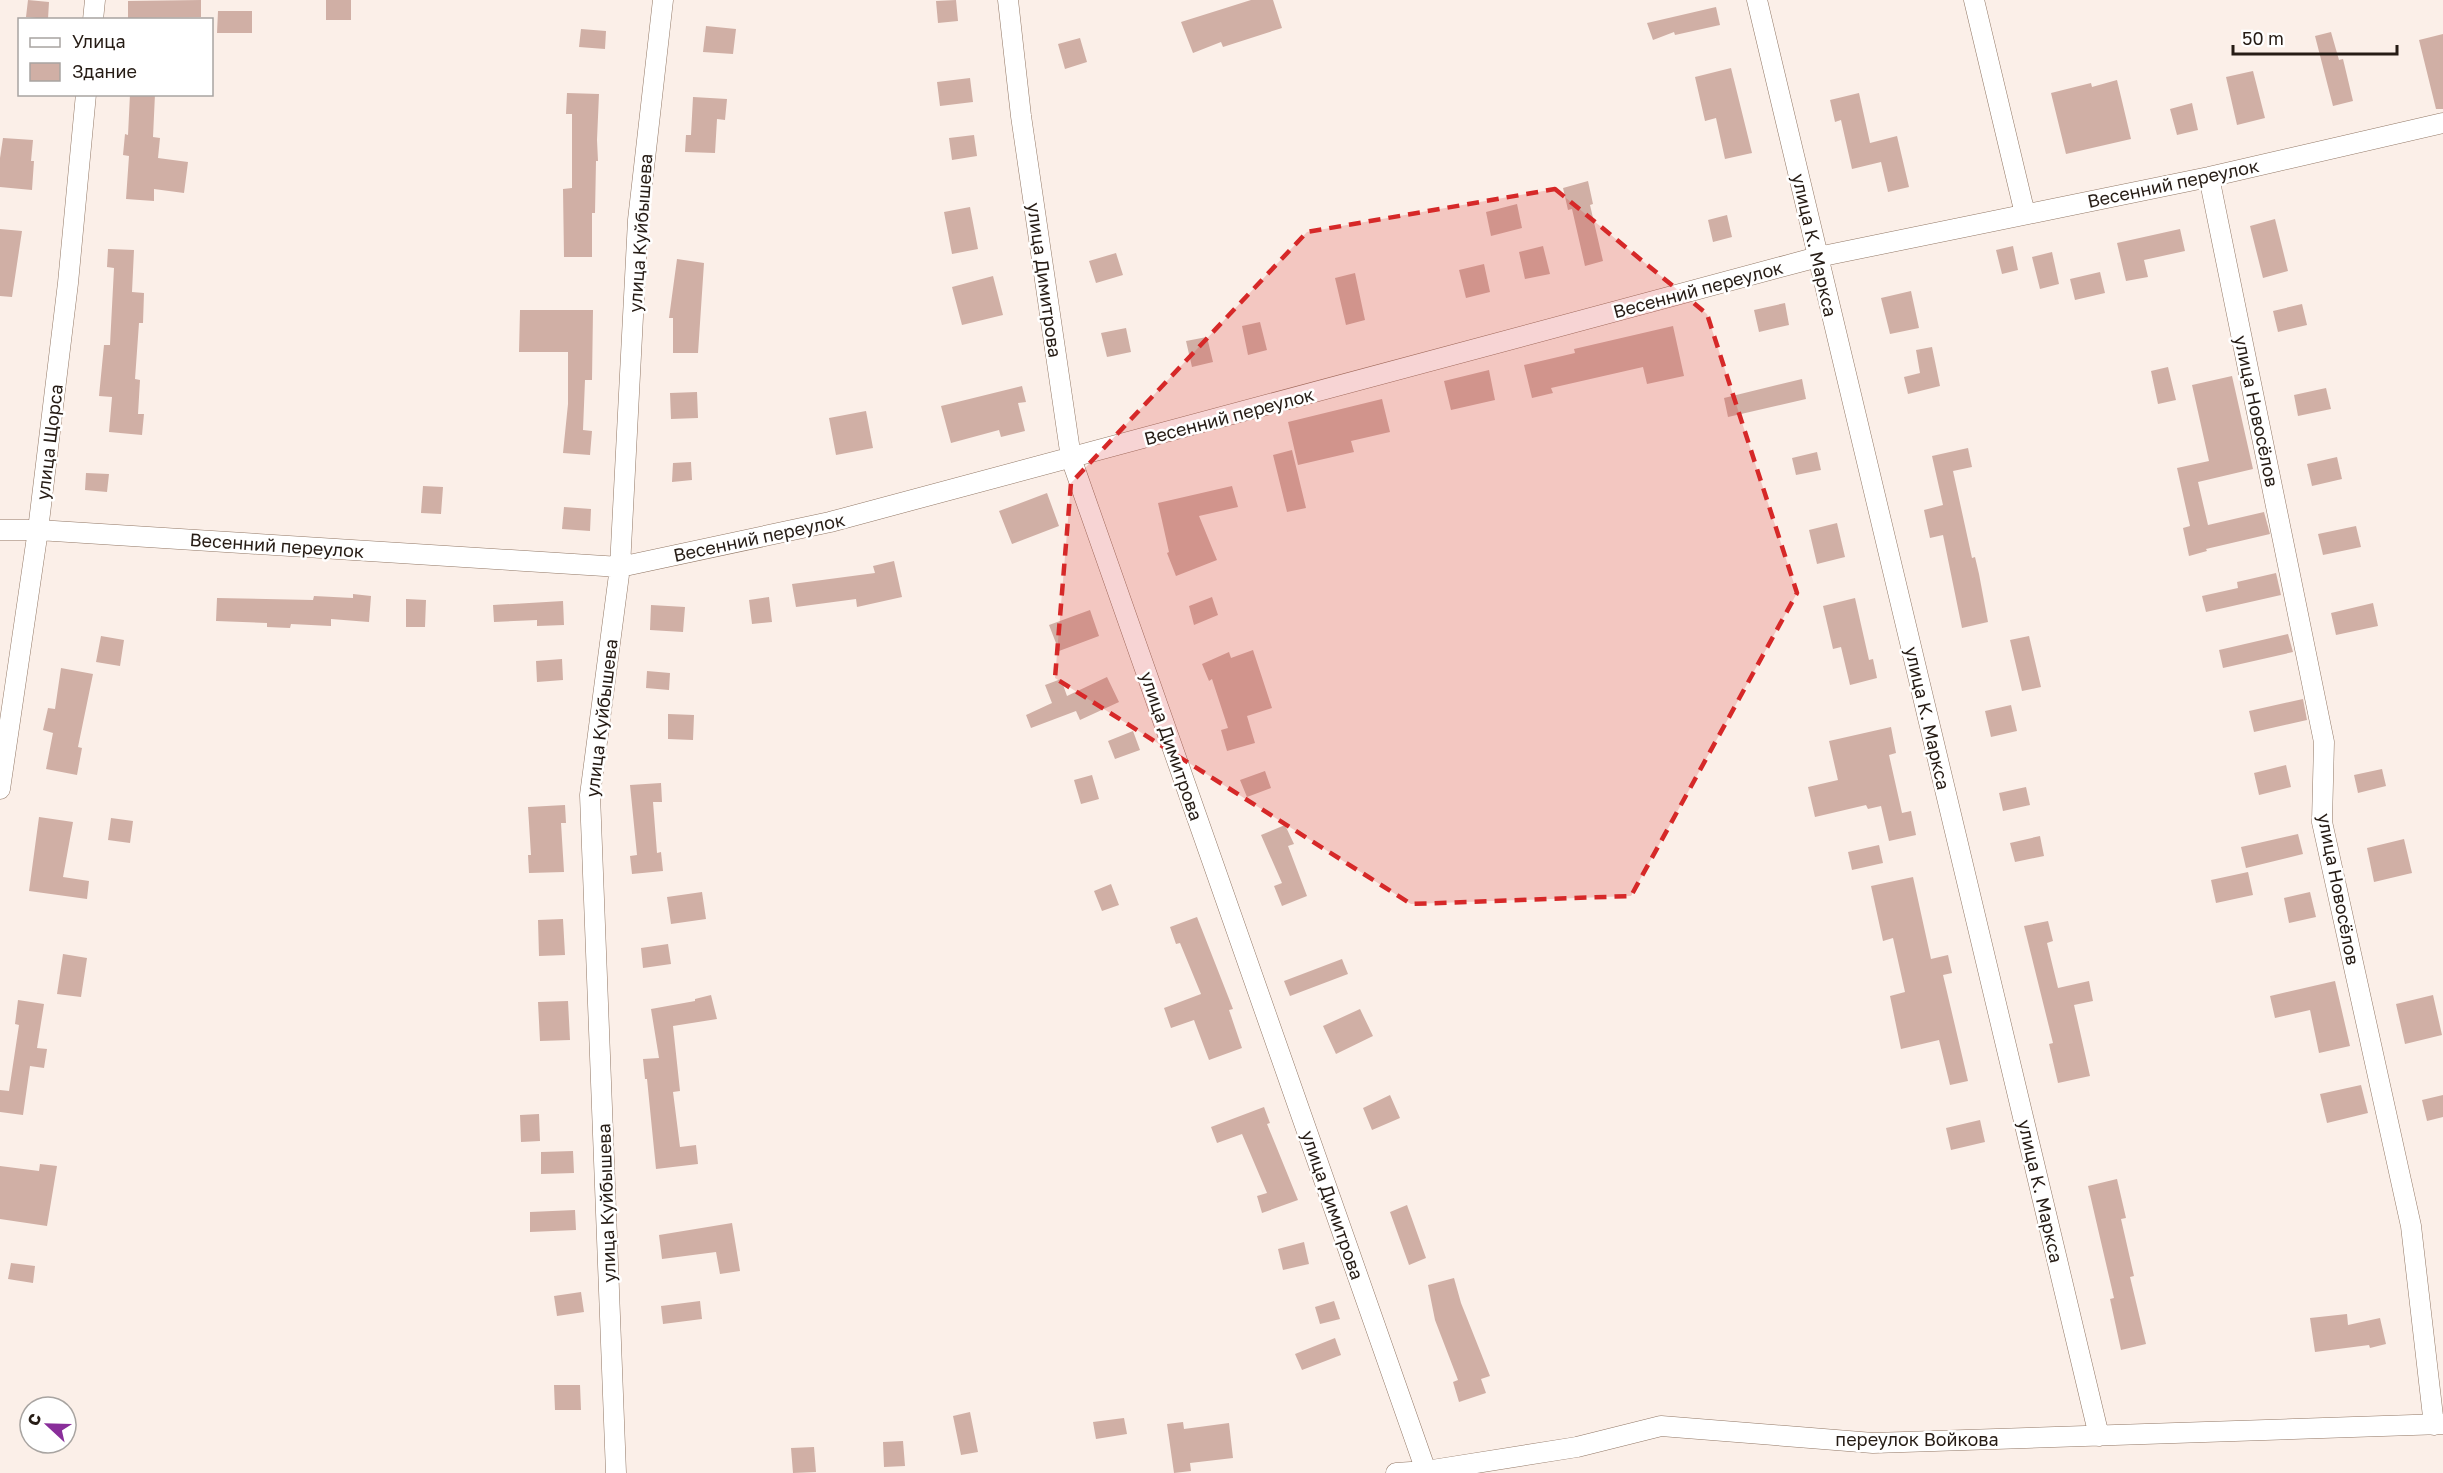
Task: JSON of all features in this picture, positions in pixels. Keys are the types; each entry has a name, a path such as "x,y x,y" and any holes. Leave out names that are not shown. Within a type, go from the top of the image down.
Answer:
{"street":[{"path":"93,18 95,0"},
{"name":"улица Куйбышева","path":"616,1473 590,795 620,567 638,220 663,0"},
{"name":"улица Димитрова","path":"1008,0 1021,116 1071,458 1426,1471"},
{"name":"улица К. Маркса","path":"1757,0 2100,1436"},
{"path":"1974,0 2025,214"},
{"name":"улица Щорса","path":"0,789 38,530 68,283 86,96"},
{"name":"Весенний переулок","path":"0,530 38,530 620,567 830,522 1818,257 2209,177 2443,123"},
{"name":"улица Новосёлов","path":"2209,177 2324,742 2322,822 2411,1226 2439,1424"},
{"name":"переулок Войкова","path":"1396,1473 1426,1471 1577,1447 1661,1426 1873,1443 2439,1424"}],"highlighted area":[{"path":"1555,189 1707,314 1797,593 1631,896 1411,904 1055,678 1071,483 1307,232"}],"building":[{"path":"28,0 49,2 48,18 26,17"},
{"path":"201,0 201,17 128,18 128,1"},
{"path":"326,0 351,0 351,20 326,20"},
{"path":"956,0 958,21 938,23 936,1"},
{"path":"1251,0 1273,0 1282,28 1223,47 1221,42 1193,53 1181,22"},
{"path":"1716,7 1720,25 1675,35 1674,32 1653,40 1647,23"},
{"path":"218,11 252,11 252,33 217,33"},
{"path":"706,26 736,29 733,54 703,52"},
{"path":"581,29 606,31 605,49 579,47"},
{"path":"2331,32 2339,60 2343,59 2353,101 2333,106 2315,36"},
{"path":"2443,34 2443,109 2436,109 2419,40"},
{"path":"1080,38 1087,62 1065,69 1058,44"},
{"path":"1731,68 1752,153 1725,159 1716,118 1705,121 1695,77"},
{"path":"2253,71 2265,118 2237,125 2226,77"},
{"path":"970,78 973,102 940,106 937,82"},
{"path":"2117,80 2131,139 2066,154 2051,93 2091,83 2092,87"},
{"path":"567,93 599,94 595,213 592,213 592,257 564,257 563,189 572,188 572,114 566,114"},
{"path":"1859,93 1870,143 1897,136 1909,187 1888,192 1881,162 1852,169 1841,120 1835,122 1830,100"},
{"path":"130,96 155,96 153,137 160,138 158,158 188,162 184,193 154,189 154,201 126,199 129,156 123,155 125,134 128,135"},
{"path":"693,97 727,99 725,120 717,119 715,153 685,152 686,135 691,135"},
{"path":"2192,103 2198,130 2177,135 2170,109"},
{"path":"974,135 977,156 952,160 949,138"},
{"path":"3,138 33,140 32,190 0,187"},
{"path":"1588,181 1593,204 1590,205 1603,261 1585,266 1572,209 1568,210 1563,188"},
{"path":"1517,204 1522,228 1491,236 1486,212"},
{"path":"970,207 978,249 952,254 944,212"},
{"path":"1727,215 1732,237 1713,242 1708,220"},
{"path":"2275,219 2288,271 2263,278 2250,226"},
{"path":"0,229 22,231 12,297 0,296"},
{"path":"2180,229 2185,251 2144,260 2148,277 2126,281 2117,243"},
{"path":"1543,246 1550,274 1525,279 1519,252"},
{"path":"2013,246 2018,270 2002,274 1996,250"},
{"path":"108,249 134,250 132,292 144,293 143,323 139,323 135,379 140,380 138,414 144,414 142,435 109,432 112,397 99,396 104,345 110,345 114,268 107,267"},
{"path":"2052,252 2059,284 2040,289 2032,257"},
{"path":"1116,253 1123,275 1096,283 1089,261"},
{"path":"677,259 704,263 698,353 673,353 673,318 669,318"},
{"path":"1484,264 1490,292 1466,298 1459,270"},
{"path":"2100,272 2105,293 2075,300 2070,279"},
{"path":"1355,273 1365,320 1346,325 1335,278"},
{"path":"993,276 1003,315 962,325 952,287"},
{"path":"1911,291 1919,328 1890,334 1881,298"},
{"path":"1785,303 1789,325 1759,332 1754,310"},
{"path":"2302,304 2307,325 2278,332 2273,311"},
{"path":"520,310 593,310 592,380 585,380 583,430 592,431 590,455 563,453 568,404 568,352 519,352"},
{"path":"1260,322 1267,350 1248,355 1242,326"},
{"path":"1673,326 1684,376 1647,384 1643,367 1551,388 1553,393 1532,398 1524,365 1575,353 1574,349"},
{"path":"1126,328 1131,352 1107,357 1101,333"},
{"path":"1207,337 1213,362 1192,367 1186,341"},
{"path":"1932,347 1940,386 1908,394 1904,377 1920,373 1916,350"},
{"path":"2168,367 2176,400 2158,404 2151,371"},
{"path":"1489,370 1495,400 1451,410 1444,381"},
{"path":"2232,376 2253,469 2198,482 2208,525 2264,512 2270,534 2206,549 2207,551 2189,556 2183,528 2190,526 2177,468 2209,461 2192,385"},
{"path":"1802,379 1806,399 1728,417 1724,398"},
{"path":"1022,386 1026,402 1018,403 1025,431 1001,437 999,430 951,443 941,406"},
{"path":"2326,388 2331,409 2298,416 2294,395"},
{"path":"697,392 698,418 671,419 670,393"},
{"path":"1382,399 1390,432 1351,441 1354,452 1298,465 1288,422"},
{"path":"866,411 873,448 836,455 829,418"},
{"path":"1968,448 1972,467 1953,471 1972,558 1975,557 1979,574 1988,622 1962,628 1943,535 1930,538 1924,510 1943,505 1932,456"},
{"path":"1292,450 1306,508 1287,512 1273,455"},
{"path":"1817,452 1821,470 1796,475 1792,458"},
{"path":"2337,457 2342,479 2312,486 2307,464"},
{"path":"691,462 692,480 672,482 673,463"},
{"path":"86,473 109,474 107,492 85,490"},
{"path":"423,486 443,487 441,514 421,513"},
{"path":"1232,486 1238,507 1199,516 1217,560 1176,576 1167,553 1169,552 1158,503"},
{"path":"1047,493 1059,526 1012,544 999,511"},
{"path":"564,507 591,509 590,531 562,529"},
{"path":"1837,523 1845,557 1817,564 1809,530"},
{"path":"2356,526 2361,547 2323,555 2318,534"},
{"path":"894,561 902,597 857,607 856,599 796,607 792,584 875,573 873,566"},
{"path":"2276,573 2281,595 2206,612 2202,596 2238,588 2237,582"},
{"path":"353,594 371,596 369,622 331,619 331,626 291,624 290,628 267,627 267,623 216,621 217,598 313,600 314,596 353,598"},
{"path":"769,597 772,622 752,624 749,600"},
{"path":"1212,597 1218,615 1194,625 1189,606"},
{"path":"1855,598 1869,660 1873,659 1877,678 1850,685 1841,647 1833,649 1823,606"},
{"path":"406,599 426,600 425,627 406,627"},
{"path":"563,601 564,625 537,626 537,620 494,622 493,605"},
{"path":"2373,603 2378,626 2336,635 2331,613"},
{"path":"651,605 685,607 683,632 650,630"},
{"path":"1090,610 1099,636 1059,651 1049,625"},
{"path":"2288,634 2293,652 2223,668 2219,650"},
{"path":"101,636 124,640 120,666 96,662"},
{"path":"2029,636 2041,687 2022,691 2010,640"},
{"path":"1253,650 1272,708 1247,716 1255,743 1227,751 1221,730 1228,728 1212,679 1209,681 1202,664 1229,652 1231,658"},
{"path":"562,659 563,680 537,682 536,661"},
{"path":"61,668 93,674 78,747 82,748 77,775 46,769 53,733 43,730 48,708 55,709"},
{"path":"647,671 670,673 669,690 646,688"},
{"path":"1107,677 1119,702 1080,720 1076,711 1031,728 1026,715 1052,703 1045,685 1061,679 1067,696"},
{"path":"2303,699 2307,720 2254,732 2249,711"},
{"path":"2011,705 2017,731 1991,737 1985,711"},
{"path":"668,714 694,715 693,740 668,739"},
{"path":"1891,727 1896,753 1889,755 1902,813 1911,811 1916,835 1889,841 1881,806 1868,809 1866,805 1815,817 1808,787 1838,780 1829,741"},
{"path":"1133,731 1140,750 1115,759 1108,741"},
{"path":"2286,765 2291,787 2259,795 2254,773"},
{"path":"2382,769 2386,786 2358,793 2354,775"},
{"path":"1265,771 1271,788 1247,797 1240,780"},
{"path":"1092,775 1099,799 1081,804 1074,780"},
{"path":"661,783 662,802 653,802 657,853 661,852 663,871 632,874 630,856 637,855 630,785"},
{"path":"2026,787 2030,805 2003,811 1999,793"},
{"path":"565,805 566,823 561,823 564,872 529,873 528,855 531,855 528,807"},
{"path":"39,817 73,822 63,877 89,881 87,899 29,891"},
{"path":"111,818 133,821 130,843 108,840"},
{"path":"1285,825 1294,844 1288,846 1307,896 1282,906 1274,886 1282,883 1261,835"},
{"path":"2298,834 2303,854 2246,868 2241,847"},
{"path":"2040,836 2044,856 2015,862 2010,843"},
{"path":"2404,839 2412,873 2374,882 2367,848"},
{"path":"1879,845 1883,863 1852,870 1848,852"},
{"path":"2248,872 2253,895 2216,903 2211,880"},
{"path":"1913,877 1931,959 1948,955 1952,973 1943,975 1968,1081 1950,1085 1939,1040 1901,1049 1890,996 1905,992 1893,938 1883,941 1871,886"},
{"path":"1111,884 1119,905 1102,911 1094,891"},
{"path":"702,892 706,919 671,924 667,897"},
{"path":"2310,892 2316,917 2289,923 2284,898"},
{"path":"1197,917 1233,1009 1229,1010 1242,1048 1209,1060 1194,1020 1171,1028 1164,1008 1201,994 1180,943 1176,944 1170,927"},
{"path":"563,919 565,955 539,956 538,920"},
{"path":"2048,921 2053,941 2047,943 2058,988 2089,981 2093,1001 2074,1005 2090,1076 2058,1083 2049,1044 2053,1043 2024,926"},
{"path":"668,944 671,964 643,968 641,948"},
{"path":"63,954 87,958 81,997 57,994"},
{"path":"1342,959 1348,974 1290,996 1284,981"},
{"path":"2335,981 2350,1046 2319,1053 2310,1010 2275,1018 2270,996"},
{"path":"711,995 717,1019 673,1026 680,1091 673,1092 680,1147 696,1145 698,1164 656,1169 643,1059 659,1058 651,1009 695,1001 695,999"},
{"path":"2433,995 2442,1035 2405,1044 2396,1004"},
{"path":"18,1000 44,1004 37,1048 47,1049 44,1068 30,1066 23,1115 0,1112 0,1090 9,1091 19,1025 15,1024"},
{"path":"568,1001 570,1040 540,1041 538,1002"},
{"path":"1360,1009 1373,1036 1336,1054 1323,1026"},
{"path":"2361,1085 2368,1113 2327,1123 2320,1094"},
{"path":"1390,1095 1400,1118 1372,1130 1363,1108"},
{"path":"2443,1095 2443,1117 2427,1121 2422,1100"},
{"path":"1264,1107 1270,1123 1267,1124 1298,1200 1262,1213 1257,1196 1267,1193 1242,1134 1217,1143 1211,1127"},
{"path":"539,1114 540,1141 521,1142 520,1115"},
{"path":"1980,1120 1985,1142 1951,1150 1946,1128"},
{"path":"573,1151 574,1173 541,1174 541,1152"},
{"path":"40,1164 57,1166 47,1226 0,1219 0,1166 39,1171"},
{"path":"2117,1179 2126,1218 2121,1219 2134,1276 2130,1277 2146,1344 2121,1350 2110,1299 2114,1298 2088,1186"},
{"path":"1407,1205 1426,1258 1409,1265 1390,1212"},
{"path":"575,1210 576,1230 530,1232 530,1212"},
{"path":"732,1223 740,1271 720,1274 716,1252 662,1259 659,1235"},
{"path":"1304,1242 1309,1264 1283,1270 1278,1249"},
{"path":"11,1263 35,1266 33,1283 8,1279"},
{"path":"1454,1278 1461,1303 1490,1376 1481,1379 1486,1393 1459,1402 1453,1382 1458,1380 1435,1320 1428,1285"},
{"path":"581,1292 584,1312 557,1316 554,1296"},
{"path":"700,1301 702,1319 663,1324 661,1306"},
{"path":"1334,1301 1340,1319 1320,1324 1315,1307"},
{"path":"2347,1314 2348,1325 2380,1318 2386,1344 2370,1348 2369,1345 2315,1352 2310,1318"},
{"path":"1335,1338 1341,1355 1302,1370 1295,1354"},
{"path":"554,1385 580,1385 581,1410 555,1410"},
{"path":"970,1412 978,1452 961,1455 953,1416"},
{"path":"1124,1418 1127,1434 1096,1439 1093,1422"},
{"path":"1183,1422 1184,1429 1229,1423 1233,1458 1190,1463 1191,1471 1174,1473 1167,1424"},
{"path":"903,1441 905,1466 884,1467 883,1442"},
{"path":"814,1447 816,1472 793,1473 791,1448"}]}
